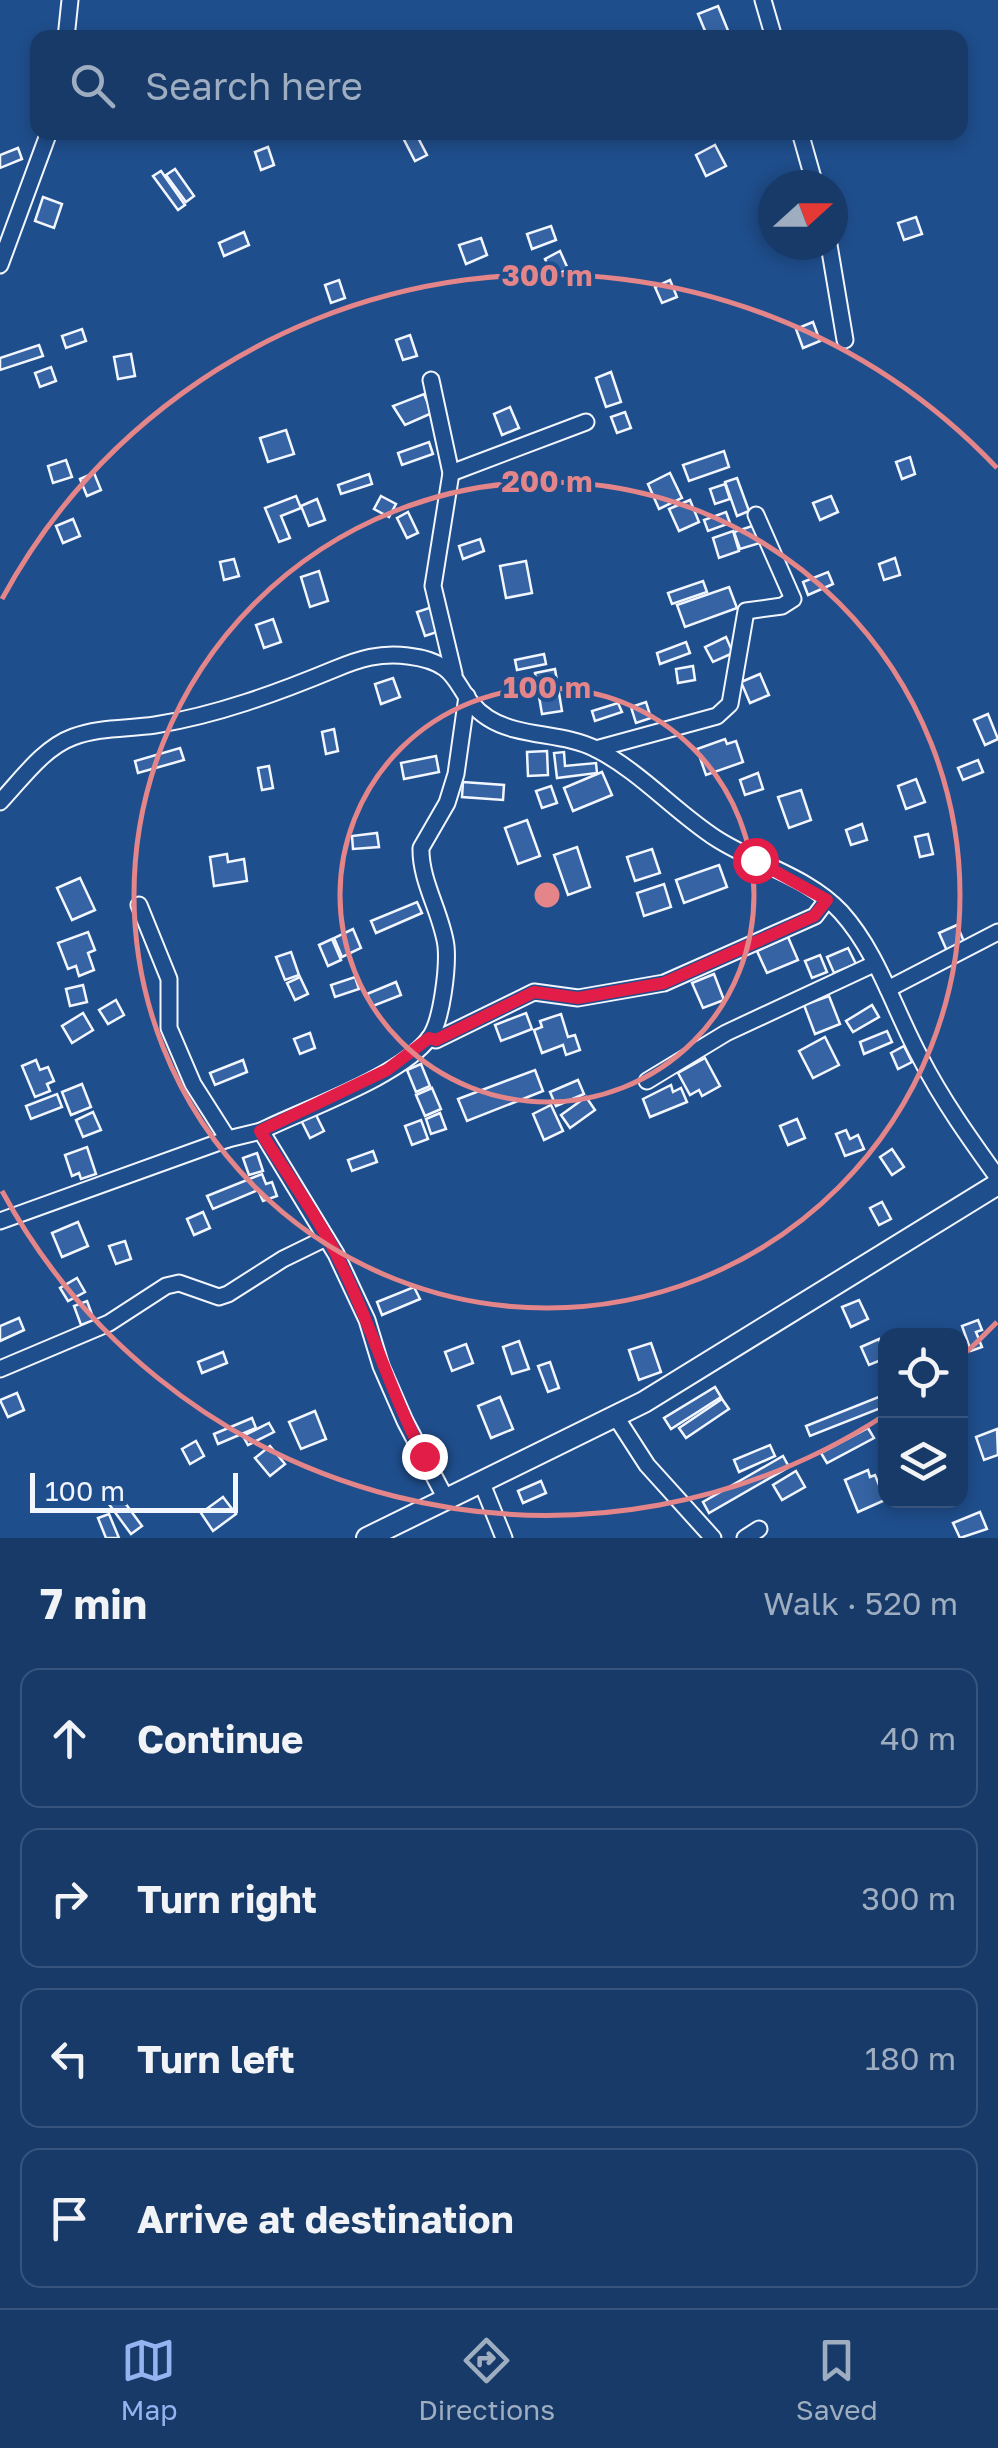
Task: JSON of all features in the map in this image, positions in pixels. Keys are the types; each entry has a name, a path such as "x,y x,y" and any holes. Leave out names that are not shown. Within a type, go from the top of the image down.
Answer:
{"main road":[{"path":"367,1538 616,1417 998,1181"}],"street":[{"path":"67,30 70,0"},
{"path":"763,0 772,30"},
{"path":"0,266 45,140"},
{"path":"802,140 811,170"},
{"path":"832,260 845,340"},
{"path":"431,380 450,473 433,586 454,674 467,696 489,719 596,748 718,840 838,909 858,934 948,1107 998,1181"},
{"path":"450,473 586,422"},
{"path":"596,748 717,716 730,704 746,612 782,606 793,599 756,515"},
{"path":"0,802 55,747 95,730 154,725 230,708 377,656 410,656 431,661 454,674"},
{"path":"0,1221 260,1131 387,1070 429,1038 439,1012 446,945 422,848 447,802 456,774 467,696"},
{"path":"429,1038 436,1040 534,992 578,998 664,983 814,916 827,900"},
{"path":"140,905 169,979 169,1028 194,1084 228,1139"},
{"path":"888,989 998,932"},
{"path":"647,1082 726,1033 874,964"},
{"path":"260,1131 326,1238 367,1320 381,1366 405,1421 446,1499"},
{"path":"0,1369 110,1324 166,1286 179,1283 220,1296 228,1294 283,1259 326,1238"},
{"path":"616,1417 648,1465 713,1538"},
{"path":"482,1481 504,1538"}],"building":[{"path":"718,6 728,30 705,30 698,14"},
{"path":"404,140 419,140 427,155 415,161"},
{"path":"715,145 726,166 706,176 696,155"},
{"path":"268,147 274,165 261,170 255,152"},
{"path":"18,148 22,159 0,168 0,155"},
{"path":"175,169 194,196 186,202 166,175"},
{"path":"161,171 185,205 178,210 153,176"},
{"path":"43,197 62,204 54,228 35,221"},
{"path":"916,217 922,234 904,240 898,223"},
{"path":"551,226 556,240 532,249 527,234"},
{"path":"244,232 249,245 224,256 219,243"},
{"path":"481,238 487,255 466,264 459,245"},
{"path":"560,251 568,269 554,276 545,259"},
{"path":"339,280 345,298 331,303 325,285"},
{"path":"670,280 677,297 662,303 655,287"},
{"path":"813,322 820,341 803,348 796,329"},
{"path":"82,329 86,341 66,348 62,336"},
{"path":"410,335 417,356 403,360 396,340"},
{"path":"39,345 43,356 0,370 0,358"},
{"path":"131,354 135,376 118,379 114,357"},
{"path":"51,367 56,381 40,387 35,373"},
{"path":"611,372 621,402 606,407 596,378"},
{"path":"424,394 432,413 405,425 393,406"},
{"path":"510,407 519,428 502,435 494,414"},
{"path":"625,412 631,428 617,433 611,417"},
{"path":"286,430 294,454 268,462 260,438"},
{"path":"429,442 433,454 402,465 398,453"},
{"path":"724,451 729,467 689,481 683,465"},
{"path":"910,457 915,474 902,479 896,462"},
{"path":"66,460 72,477 53,483 48,466"},
{"path":"94,473 101,490 87,496 80,479"},
{"path":"670,473 682,498 659,509 648,484"},
{"path":"369,474 372,484 341,494 338,485"},
{"path":"737,478 749,511 737,516 725,482"},
{"path":"725,484 730,499 715,504 710,489"},
{"path":"296,496 301,508 281,516 290,538 279,542 265,508"},
{"path":"381,496 396,504 389,517 374,509"},
{"path":"831,496 838,512 820,520 813,503"},
{"path":"317,499 325,520 309,526 301,506"},
{"path":"690,500 699,522 679,531 669,509"},
{"path":"408,512 418,533 407,538 397,518"},
{"path":"726,512 730,523 708,531 704,520"},
{"path":"73,519 80,536 63,543 56,526"},
{"path":"755,525 760,543 740,549 734,532"},
{"path":"733,531 739,551 719,558 713,538"},
{"path":"480,539 484,551 463,559 459,546"},
{"path":"895,558 900,575 884,580 879,564"},
{"path":"234,559 239,576 224,580 220,562"},
{"path":"526,561 532,593 506,598 500,566"},
{"path":"319,571 328,601 310,607 301,577"},
{"path":"828,572 833,584 808,595 803,582"},
{"path":"703,581 707,592 672,604 668,593"},
{"path":"729,587 737,608 685,627 677,605"},
{"path":"435,606 443,630 425,636 417,612"},
{"path":"273,619 281,642 264,648 256,625"},
{"path":"726,637 733,653 713,662 705,647"},
{"path":"686,642 690,653 660,664 657,653"},
{"path":"544,654 546,664 517,670 515,660"},
{"path":"693,666 695,680 678,683 676,669"},
{"path":"555,669 562,711 542,714 535,673"},
{"path":"760,674 769,695 750,703 741,682"},
{"path":"530,677 532,692 515,694 513,679"},
{"path":"393,678 400,697 381,704 375,684"},
{"path":"646,702 651,718 636,723 631,707"},
{"path":"618,703 622,712 595,721 592,711"},
{"path":"988,714 998,739 985,745 974,720"},
{"path":"334,729 338,751 326,754 322,732"},
{"path":"725,739 727,744 736,741 743,762 706,775 697,749"},
{"path":"180,748 184,760 138,773 135,761"},
{"path":"547,751 548,775 528,776 527,752"},
{"path":"564,752 565,766 596,763 597,773 557,778 554,753"},
{"path":"436,756 439,772 404,779 401,763"},
{"path":"978,760 983,772 963,780 958,768"},
{"path":"269,766 273,788 262,790 258,768"},
{"path":"602,772 612,795 573,811 564,788"},
{"path":"758,773 763,789 745,795 740,780"},
{"path":"916,779 925,802 906,809 898,786"},
{"path":"463,782 504,785 503,800 462,797"},
{"path":"551,786 557,803 542,808 536,791"},
{"path":"801,790 811,820 789,828 778,797"},
{"path":"527,820 540,856 518,864 505,828"},
{"path":"862,824 867,840 851,845 846,830"},
{"path":"377,833 379,847 353,849 352,836"},
{"path":"928,834 933,854 920,857 915,837"},
{"path":"577,847 590,887 568,895 554,855"},
{"path":"652,849 660,873 635,881 627,857"},
{"path":"227,854 228,862 244,859 247,881 214,886 210,857"},
{"path":"719,865 727,887 684,903 676,880"},
{"path":"80,878 95,910 72,920 57,888"},
{"path":"664,884 671,907 644,916 637,893"},
{"path":"417,902 422,913 376,933 371,921"},
{"path":"957,925 965,944 947,951 939,933"},
{"path":"353,929 361,948 342,957 334,938"},
{"path":"88,932 95,950 88,953 94,970 79,976 76,966 68,969 58,943"},
{"path":"788,937 798,960 767,973 757,951"},
{"path":"332,939 341,960 328,966 319,945"},
{"path":"848,948 856,964 834,973 827,957"},
{"path":"291,952 299,975 285,980 276,957"},
{"path":"820,955 827,972 812,978 805,961"},
{"path":"714,974 724,1000 703,1008 692,983"},
{"path":"300,977 308,994 295,1000 287,983"},
{"path":"355,977 359,989 335,997 331,985"},
{"path":"396,982 401,995 373,1006 367,994"},
{"path":"83,985 87,1002 70,1006 66,989"},
{"path":"829,996 840,1024 815,1034 804,1005"},
{"path":"116,1000 124,1015 108,1024 99,1010"},
{"path":"872,1005 879,1017 853,1032 846,1021"},
{"path":"83,1013 93,1030 72,1043 62,1026"},
{"path":"526,1013 532,1029 501,1041 495,1025"},
{"path":"561,1014 568,1037 575,1035 580,1050 566,1055 563,1045 542,1053 534,1030 542,1027 540,1021"},
{"path":"887,1031 892,1042 864,1054 860,1042"},
{"path":"310,1033 315,1048 300,1054 294,1039"},
{"path":"825,1037 839,1065 813,1078 799,1051"},
{"path":"904,1046 912,1062 898,1069 891,1053"},
{"path":"705,1058 720,1086 702,1096 699,1090 690,1095 678,1073"},
{"path":"36,1060 40,1070 48,1067 54,1081 47,1084 50,1091 35,1097 22,1066"},
{"path":"243,1060 247,1072 215,1085 210,1073"},
{"path":"421,1064 430,1086 416,1092 407,1070"},
{"path":"535,1070 543,1091 467,1121 458,1099"},
{"path":"578,1080 584,1094 556,1106 550,1092"},
{"path":"82,1084 91,1107 71,1115 62,1092"},
{"path":"671,1085 673,1092 681,1088 687,1102 650,1117 643,1099"},
{"path":"432,1088 441,1109 425,1116 416,1095"},
{"path":"57,1094 62,1107 31,1119 26,1106"},
{"path":"586,1097 595,1110 570,1128 561,1115"},
{"path":"551,1105 563,1131 544,1140 533,1114"},
{"path":"314,1111 324,1131 310,1138 300,1118"},
{"path":"93,1112 101,1130 83,1137 76,1120"},
{"path":"440,1113 446,1129 431,1134 426,1119"},
{"path":"797,1119 805,1138 788,1145 780,1126"},
{"path":"421,1120 428,1139 412,1145 405,1126"},
{"path":"846,1130 850,1139 858,1135 864,1149 845,1156 836,1134"},
{"path":"87,1147 96,1174 81,1179 79,1173 72,1176 65,1155"},
{"path":"892,1149 904,1167 892,1175 880,1157"},
{"path":"373,1151 377,1162 352,1171 348,1160"},
{"path":"257,1153 263,1171 249,1175 243,1158"},
{"path":"262,1174 266,1184 272,1182 277,1196 263,1201 258,1190 213,1209 207,1196"},
{"path":"882,1202 891,1219 879,1225 870,1208"},
{"path":"203,1212 210,1228 194,1235 187,1219"},
{"path":"78,1222 88,1246 62,1257 52,1233"},
{"path":"125,1241 131,1259 116,1264 109,1246"},
{"path":"77,1278 85,1292 68,1301 60,1288"},
{"path":"414,1287 420,1299 382,1315 377,1302"},
{"path":"859,1300 868,1319 851,1327 842,1307"},
{"path":"87,1301 94,1320 81,1325 74,1306"},
{"path":"19,1318 24,1330 0,1341 0,1326"},
{"path":"978,1320 982,1330 976,1332 982,1347 971,1351 968,1328 962,1326"},
{"path":"878,1339 878,1361 869,1365 861,1347"},
{"path":"519,1341 529,1369 512,1374 503,1347"},
{"path":"651,1343 661,1372 639,1380 629,1350"},
{"path":"466,1344 473,1363 452,1371 445,1352"},
{"path":"223,1352 227,1363 202,1373 198,1362"},
{"path":"550,1362 559,1388 548,1392 538,1366"},
{"path":"715,1387 721,1397 671,1429 664,1418"},
{"path":"17,1393 24,1410 8,1417 0,1400"},
{"path":"500,1397 513,1429 491,1438 478,1406"},
{"path":"878,1397 878,1409 810,1436 806,1426"},
{"path":"722,1399 729,1409 686,1438 679,1428"},
{"path":"315,1411 326,1439 301,1449 289,1422"},
{"path":"252,1418 256,1428 218,1444 214,1434"},
{"path":"269,1423 274,1432 248,1445 243,1436"},
{"path":"868,1428 874,1438 827,1463 821,1453"},
{"path":"997,1429 998,1455 984,1460 976,1437"},
{"path":"196,1441 204,1456 190,1464 182,1449"},
{"path":"770,1445 775,1456 739,1472 734,1460"},
{"path":"270,1446 285,1464 270,1476 255,1458"},
{"path":"783,1456 789,1467 709,1513 703,1502"},
{"path":"868,1470 878,1482 878,1503 858,1512 845,1480"},
{"path":"796,1471 805,1487 782,1500 773,1485"},
{"path":"541,1481 546,1493 523,1503 518,1491"},
{"path":"114,1488 142,1526 131,1534 103,1496"},
{"path":"223,1497 236,1514 213,1531 201,1513"},
{"path":"980,1512 987,1529 960,1538 953,1523"},
{"path":"109,1514 119,1538 106,1538 98,1518"}],"route":[{"path":"424,1456 381,1366 367,1320 336,1254 260,1131 387,1070 429,1038 436,1040 534,992 578,998 664,983 814,916 827,900 755,860"}]}
